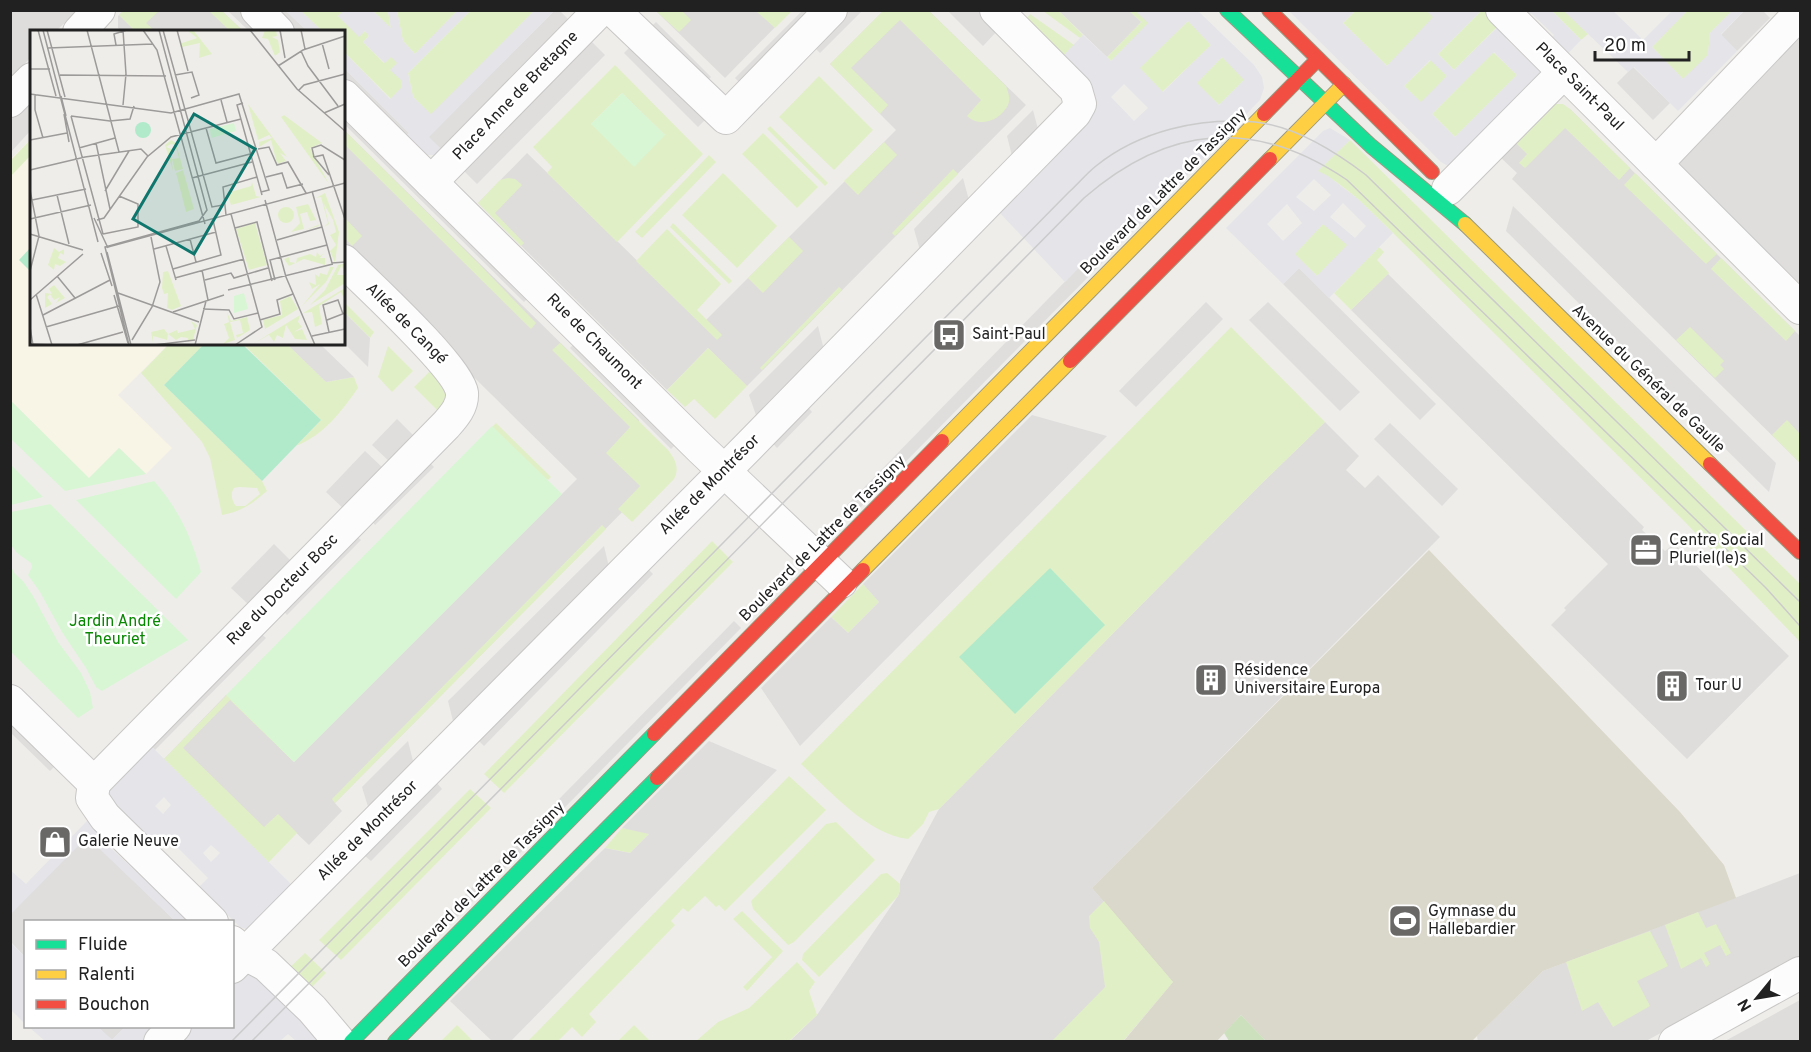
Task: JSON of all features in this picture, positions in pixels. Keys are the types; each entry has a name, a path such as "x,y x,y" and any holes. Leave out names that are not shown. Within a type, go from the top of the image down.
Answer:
{"street":[{"path":"257,10 276,30"},
{"name":"Place Anne de Bretagne","path":"431,182 600,10"},
{"path":"613,10 726,118 831,10"},
{"name":"Allée de Montrésor","path":"237,954 724,470 1075,113 1080,104 1076,90 996,10"},
{"name":"Avenue du Général de Gaulle","path":"1269,10 1448,189 1472,230"},
{"name":"Place Saint-Paul","path":"1502,10 1800,308"},
{"name":"Avenue du Général de Gaulle","path":"1228,11 1371,146 1472,230 1800,552"},
{"path":"1656,164 1800,13"},
{"name":"Boulevard de Lattre de Tassigny","path":"351,1041 1318,59"},
{"path":"1448,189 1564,72"},
{"path":"10,101 30,81"},
{"path":"395,1041 1344,84"},
{"name":"Rue de Chaumont","path":"345,97 846,587"},
{"name":"Allée de Cangé","path":"345,262 437,355 453,373 462,391"},
{"name":"Rue du Docteur Bosc","path":"94,783 446,425 457,412 462,400 462,391"},
{"path":"10,701 94,783 92,798 105,817 211,920"},
{"path":"237,954 266,965 340,1041"},
{"path":"1675,1041 1800,973"},
{"path":"160,1041 173,1028"}],"shaded area":[{"path":"11,10 77,11 57,30 30,30 30,58 11,78"},
{"path":"783,10 787,15 725,78 656,11"},
{"path":"123,11 222,11 242,30 121,30 118,28 118,16"},
{"path":"228,11 241,11 262,30 248,30"},
{"path":"272,11 286,11 306,30 292,30"},
{"path":"286,11 301,11 321,30 306,30"},
{"path":"344,11 373,11 391,28 388,11 397,11 403,41 415,54 457,11 470,11 408,73 413,97 431,114 534,11 554,11 429,137 444,152 433,155 424,155 402,140 409,133 345,69 345,53 390,99 402,87 401,80 390,70 397,63 391,57 385,63 363,42 369,36 365,31 359,37 338,16"},
{"path":"554,11 560,11 572,23 444,152 428,137"},
{"path":"802,11 816,11 742,85 735,78"},
{"path":"849,11 862,11 820,53 813,46"},
{"path":"883,11 929,11 1026,105 747,386 708,348 667,390 478,203 527,153 702,324 896,130 830,64"},
{"path":"948,11 978,11 998,30 983,46"},
{"path":"1059,11 1129,11 1141,22 1107,57"},
{"path":"1136,11 1198,11 1254,65 1262,77 1264,88 1260,100 1102,263 1093,253 1065,282 999,212 1090,118 1061,58 1083,35 1111,61 1148,23","holes":["1188,21 1211,45 1163,92 1140,68","1222,57 1244,80 1219,105 1197,83","1124,84 1148,108 1134,121 1111,97"]},
{"path":"1289,11 1355,11 1343,23 1387,66 1433,17 1427,11 1481,11 1438,54 1454,70 1500,25 1486,11 1552,11 1581,40 1473,152 1455,167 1441,162","holes":["1531,13 1554,35 1548,42 1525,19","1511,33 1534,55 1529,61 1506,39","1494,52 1517,75 1455,137 1432,114","1430,60 1447,76 1421,102 1404,86"]},
{"path":"1564,11 1613,11 1643,40 1672,11 1687,11 1652,47 1683,79 1708,55 1710,33 1732,11 1744,11 1721,34 1737,51 1678,111 1634,67 1628,72"},
{"path":"1744,11 1763,11 1770,18 1737,51 1721,35"},
{"path":"1800,13 1800,308 1656,164"},
{"path":"656,22 711,77 703,85 648,30"},
{"path":"589,39 605,55 477,184 461,168"},
{"path":"631,46 706,119 698,127 624,53"},
{"path":"1633,67 1670,103 1653,120 1617,83"},
{"path":"345,69 409,133 402,140 345,83"},
{"path":"30,95 30,131 11,152 11,115"},
{"path":"1557,104 1570,109 1800,336 1800,463 1512,179 1517,173 1499,156"},
{"path":"1033,110 1039,133 1013,160 1007,136"},
{"path":"345,112 530,296 524,302 345,125"},
{"path":"1330,128 1350,140 1318,171 1358,199 1393,233 1329,298 1299,268 1283,284 1226,228 1323,131","holes":["1314,179 1331,195 1314,211 1296,197","1343,203 1366,226 1355,238 1330,217","1287,204 1302,223 1283,241 1267,224","1323,224 1347,245 1317,276 1295,254"]},
{"path":"345,131 639,420 640,487 643,491 335,803 342,811 309,845 290,827 262,856 164,759 226,695 294,762 577,479 345,250"},
{"path":"30,140 30,345 168,345 118,395 172,448 146,474 119,448 89,479 11,401 10,160"},
{"path":"963,178 970,204 921,254 914,229"},
{"path":"1513,206 1776,463 1769,492 1506,231"},
{"path":"1093,253 1102,263 850,518 842,510"},
{"path":"1299,268 1436,404 1420,420 1283,284"},
{"path":"1388,274 1644,527 1642,530 1665,551 1674,544 1789,656 1687,759 1551,625 1566,610 1564,608 1608,564 1351,310"},
{"path":"1206,302 1223,319 1136,407 1119,391"},
{"path":"1268,302 1360,392 1340,411 1249,320"},
{"path":"345,313 370,338 368,367 345,344"},
{"path":"818,326 824,350 757,418 749,395"},
{"path":"577,341 678,442 671,449 570,348"},
{"path":"288,345 321,345 354,377 326,382"},
{"path":"806,405 812,412 777,448 771,441"},
{"path":"1032,415 1107,436 800,746 761,688 831,617 848,633 879,602 863,584"},
{"path":"397,419 416,438 391,463 372,445"},
{"path":"1325,422 1359,456 1346,470 1365,488 1378,475 1440,537 1092,888 1173,982 1123,1041 789,1042 817,1015 898,896 900,881 939,809"},
{"path":"1390,423 1458,489 1442,506 1374,439"},
{"path":"365,451 384,469 345,510 326,492"},
{"path":"425,458 434,467 375,525 368,516"},
{"path":"353,533 361,540 287,615 280,607"},
{"path":"274,544 293,563 250,606 231,588"},
{"path":"604,546 609,567 454,725 448,701"},
{"path":"1429,550 1680,812 1724,865 1736,898 1543,971 1472,1041 1266,1041 1241,1015 1217,1041 1123,1042 1173,982 1092,888"},
{"path":"647,568 653,574 484,746 478,740"},
{"path":"734,621 741,628 411,964 404,957"},
{"path":"258,631 266,638 155,750 147,742"},
{"path":"10,719 57,764 50,771 11,733"},
{"path":"408,741 414,765 369,810 362,787"},
{"path":"709,741 777,770 511,1041 492,1041 450,1001 605,848 630,853 649,834 622,828"},
{"path":"147,742 294,887 254,927 246,929 240,927 199,887 208,878 164,834 154,844 110,801 107,790","holes":["164,797 171,805 163,814 155,806","211,845 220,853 211,862 203,853"]},
{"path":"436,782 442,789 371,861 364,855"},
{"path":"88,820 101,839 188,920 174,920 87,837 11,914 10,870 26,884"},
{"path":"87,836 174,920 24,920 24,956 11,942 10,914"},
{"path":"1800,873 1800,957 1646,1041 1478,1042 1477,1036 1543,971"},
{"path":"10,942 24,956 24,1023 11,1010"},
{"path":"245,972 259,972 319,1034 319,1041 296,1041 288,1034 280,1041 170,1042 184,1028 234,1028 234,978"},
{"path":"1800,1000 1800,1041 1725,1041 1760,1022"},
{"path":"30,1028 99,1028 112,1040 124,1028 163,1028 149,1042 45,1041"},
{"path":"99,1028 124,1028 112,1040"}],"green space":[{"path":"123,11 159,11 146,23 154,30 134,30 119,15"},
{"path":"209,11 222,11 242,30 229,30"},
{"path":"301,11 344,11 338,16 359,36 365,31 369,36 363,42 384,63 391,56 398,63 402,87 391,99 345,53 345,30 321,30"},
{"path":"373,11 388,11 391,29"},
{"path":"397,11 457,11 415,54 403,41"},
{"path":"470,11 534,11 431,115 413,97 408,73"},
{"path":"656,11 682,11 691,20 679,32"},
{"path":"756,11 792,11 775,28"},
{"path":"883,11 929,11 1006,86 1009,100 1004,111 995,119 983,122 977,122 967,116 981,100 900,20 851,68 888,105 880,114 830,64"},
{"path":"1043,11 1059,11 1083,35 1080,38"},
{"path":"1129,11 1136,11 1149,23 1111,61 1107,57 1141,22"},
{"path":"1355,11 1427,11 1434,17 1387,66 1343,23"},
{"path":"1481,11 1486,11 1500,24 1454,70 1438,54"},
{"path":"1552,11 1564,11 1588,34 1581,40"},
{"path":"1687,11 1732,11 1710,33 1708,55 1683,79 1652,47"},
{"path":"1030,14 1074,45 1061,58 1024,22"},
{"path":"1188,21 1211,45 1162,92 1139,68"},
{"path":"1493,52 1517,75 1455,137 1432,114"},
{"path":"1222,57 1245,79 1219,105 1196,83"},
{"path":"1431,60 1447,76 1421,103 1404,86"},
{"path":"615,65 703,154 617,242 547,173 552,167 533,147","holes":["622,93 665,135 591,124"]},
{"path":"819,76 873,130 834,170 779,117"},
{"path":"622,93 665,135 634,167 591,124"},
{"path":"1552,104 1563,104 1570,109 1630,168 1619,180 1565,128 1525,168 1519,163 1527,154 1514,141"},
{"path":"770,126 828,183 825,186 767,129"},
{"path":"345,131 536,323 531,329 345,145"},
{"path":"763,133 818,187 797,208 742,154"},
{"path":"30,140 30,156 11,176 11,160"},
{"path":"1350,140 1800,584 1800,642 1684,521 1376,216 1348,191 1317,171"},
{"path":"884,142 897,155 858,195 844,181"},
{"path":"709,155 716,162 642,238 635,232"},
{"path":"953,169 958,174 895,236 892,233"},
{"path":"723,173 777,226 737,268 682,215"},
{"path":"1635,173 1717,254 1706,264 1624,185"},
{"path":"515,179 522,185 495,213 524,243 521,246 478,203 500,180"},
{"path":"345,218 362,236 352,246 345,238"},
{"path":"673,223 732,281 729,284 670,227"},
{"path":"1323,224 1348,245 1317,276 1294,254"},
{"path":"667,229 721,284 697,310 722,335 717,340 636,261"},
{"path":"789,237 803,251 763,293 748,278"},
{"path":"1379,247 1384,252 1377,260 1389,273 1351,310 1334,293"},
{"path":"30,248 30,271 19,260"},
{"path":"1721,258 1795,331 1786,341 1711,269"},
{"path":"839,287 842,290 762,370 760,368"},
{"path":"345,303 374,332 370,338 345,313"},
{"path":"1231,327 1325,422 939,809 929,812 923,824 908,839 878,829 850,810 801,764"},
{"path":"1690,327 1724,361 1720,365 1724,369 1715,378 1676,340"},
{"path":"560,343 668,450 675,460 677,471 674,479 632,522 618,509 640,486 606,453 630,427 552,350"},
{"path":"168,345 203,345 164,385 262,481 267,491 257,499 235,512 222,515 210,458 202,442 141,373","holes":["234,488 257,488 260,494 245,506 236,506 233,502"]},
{"path":"203,345 243,345 321,420 262,481 164,385"},
{"path":"244,345 288,345 326,382 354,377 358,388 338,414 315,436 296,446 321,420"},
{"path":"388,346 413,371 392,392 378,377"},
{"path":"708,348 747,386 715,419 694,399 685,407 667,390"},
{"path":"434,367 450,392 439,412 414,387"},
{"path":"11,401 89,478 119,448 146,474 65,491 11,439"},
{"path":"1787,420 1800,434 1800,463 1772,435"},
{"path":"496,423 551,477 548,480 484,435"},
{"path":"492,426 562,494 294,762 226,695"},
{"path":"11,465 43,497 11,505"},
{"name":"Jardin André Theuriet","path":"154,481 183,524 201,572 176,599 76,500"},
{"name":"Jardin André Theuriet","path":"50,504 188,640 102,691 96,687 28,575 32,567 31,563 17,553 11,545 11,512"},
{"path":"602,525 606,529 335,803 332,799"},
{"path":"712,541 733,562 504,793 484,774"},
{"name":"Jardin André Theuriet","path":"10,565 33,596 58,642 81,673 90,692 93,708 78,718 11,652"},
{"path":"1050,568 1105,625 1015,714 959,657"},
{"path":"863,584 879,602 848,633 831,617"},
{"path":"264,657 294,762 230,700 183,748 264,827 278,814 297,833 268,863 164,759"},
{"path":"789,776 826,810 725,911 719,905 716,907 705,896 688,912 683,908 671,921 675,925 589,1014 596,1022 582,1037 572,1027 558,1041 528,1041"},
{"path":"470,789 491,808 341,960 319,940"},
{"path":"836,822 875,860 794,942 788,945 753,909 751,901 826,824"},
{"path":"622,828 650,833 630,853 605,848"},
{"path":"887,873 900,884 898,896 819,977 802,960 803,954 881,874"},
{"path":"1104,901 1173,982 1123,1041 1052,1041 1105,987 1099,942 1090,928 1089,916"},
{"path":"742,911 783,951 747,991 743,987 772,957 733,919"},
{"path":"1698,912 1706,928 1716,924 1731,953 1726,956 1720,945 1704,953 1710,964 1706,967 1701,958 1681,969 1665,925"},
{"path":"1650,931 1668,966 1637,981 1650,1006 1613,1027 1598,1002 1582,1011 1566,962"},
{"path":"305,953 326,973 308,991 287,970"},
{"path":"797,962 815,982 809,991 817,1015 789,1041 696,1041 718,1022 749,1008"},
{"path":"1241,1015 1266,1041 1229,1041 1224,1033"},
{"path":"457,1025 473,1041 441,1041"},
{"path":"634,1025 650,1041 618,1041"}],"tram line":[{"path":"231,1042 1089,172 1131,144 1171,129 1213,122 1270,124 1314,141 1366,175 1800,602"},
{"path":"251,1042 1084,198 1116,174 1147,156 1180,144 1212,138 1245,139 1278,146 1312,160 1347,180 1766,588 1800,626"}],"traffic: fast":[{"path":"1227,10 1371,146 1465,224"},
{"path":"351,1042 654,734"},
{"path":"395,1042 657,778"}],"traffic: slow":[{"path":"1270,159 1344,84"},
{"path":"942,441 1264,114"},
{"path":"1465,224 1710,464"},
{"path":"863,570 1070,361"}],"traffic: jam":[{"path":"1269,10 1432,172"},
{"path":"1264,114 1318,59"},
{"path":"1070,361 1270,159"},
{"path":"654,734 942,441"},
{"path":"1710,464 1800,552"},
{"path":"657,778 863,570"}],"place":[{"name":"Saint-Paul","path":"949,335"},
{"name":"Centre Social Pluriel(le)s","path":"1646,550"},
{"name":"Résidence Universitaire Europa","path":"1211,680"},
{"name":"Tour U","path":"1672,686"},
{"name":"Galerie Neuve","path":"55,842"},
{"name":"Gymnase du Hallebardier","path":"1405,921"}]}
